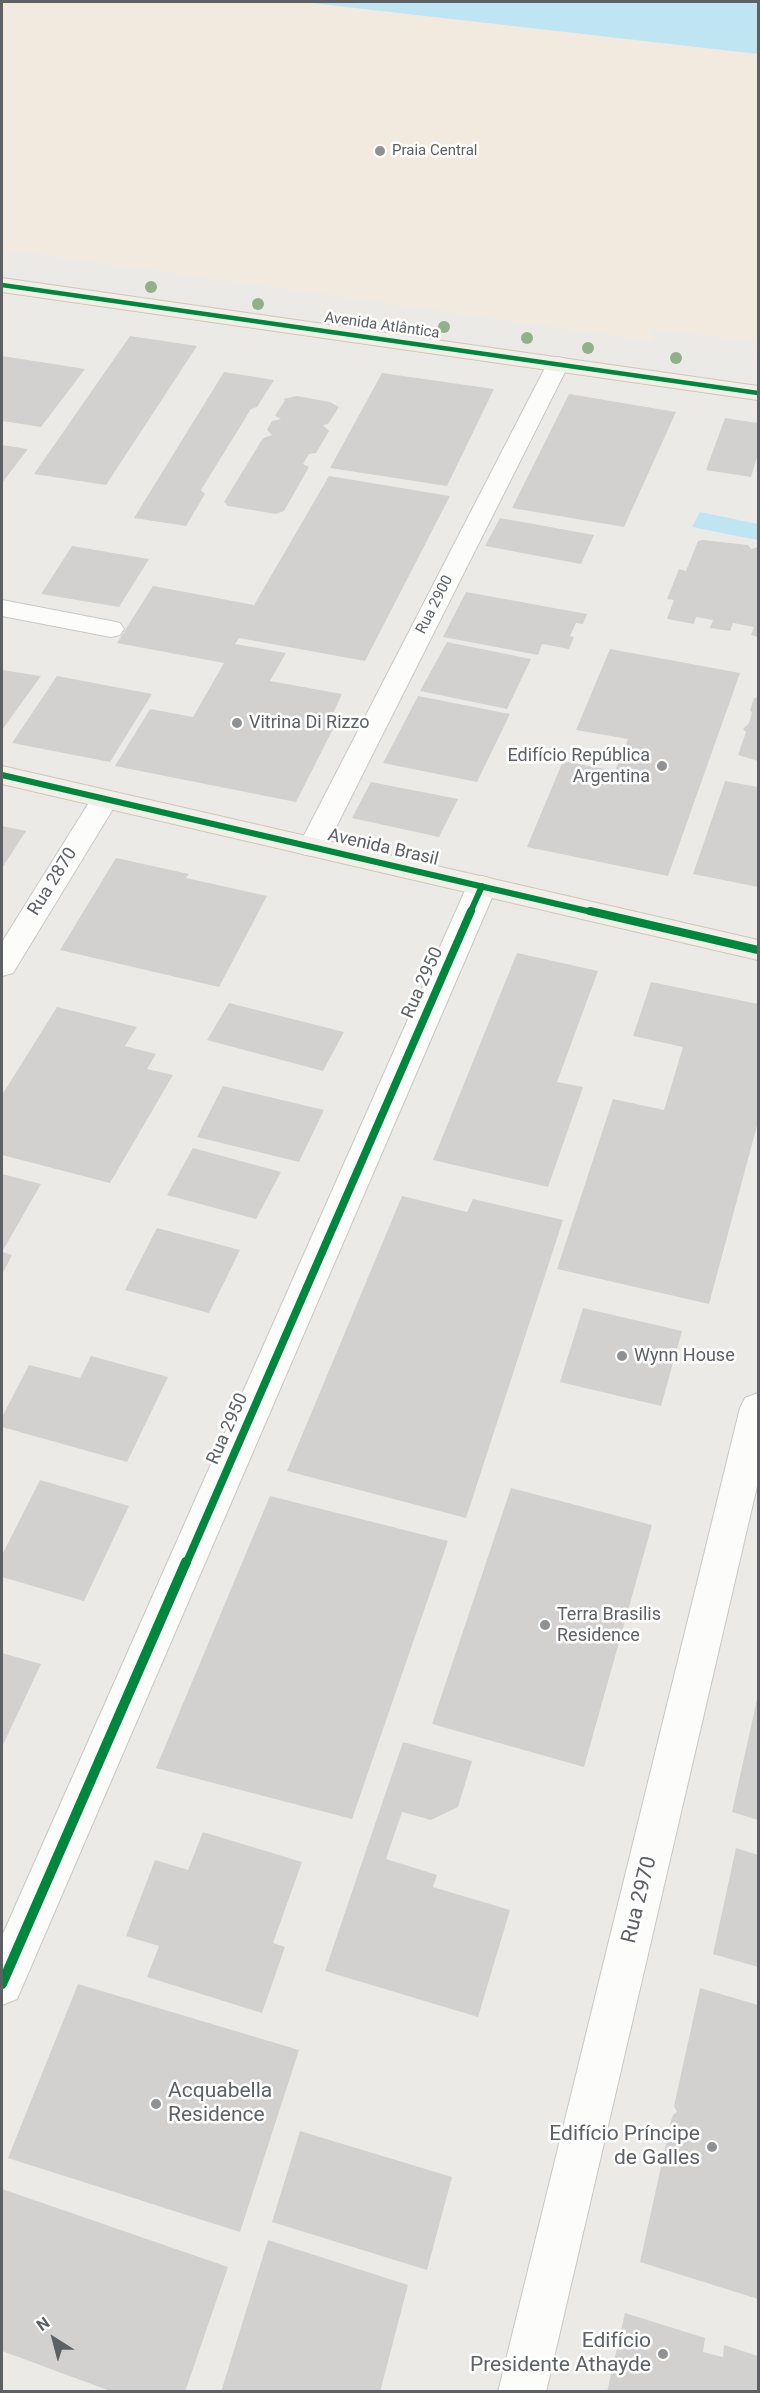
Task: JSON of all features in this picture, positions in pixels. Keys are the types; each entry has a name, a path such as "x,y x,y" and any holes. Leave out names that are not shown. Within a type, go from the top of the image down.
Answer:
{"main road":[{"name":"Avenida Atlântica","path":"2,285 759,393"},
{"name":"Avenida Brasil","path":"2,775 759,950"}],"street":[{"name":"Rua 2900","path":"312,847 558,364"},
{"path":"2,608 111,629"},
{"name":"Rua 2870","path":"2,966 105,799"},
{"name":"Rua 2950","path":"2,1984 482,886"},
{"name":"Rua 2970","path":"522,2391 759,1408"}],"sand":[{"name":"Praia Central","path":"2,2 303,2 758,54 758,359 754,358 756,342 653,329 652,341 2,249"}],"water":[{"path":"303,2 758,2 758,54"},
{"path":"700,512 758,524 757,540 692,527"}],"building":[{"path":"130,336 197,346 106,485 34,474"},
{"path":"2,356 85,369 41,427 2,421"},
{"path":"224,372 274,380 257,407 251,409 201,490 205,494 186,526 134,518"},
{"path":"382,373 494,389 447,486 330,468"},
{"path":"569,394 676,412 624,527 512,508"},
{"path":"297,396 330,402 339,407 328,424 323,425 329,431 316,453 309,454 303,464 309,467 284,511 276,514 228,506 224,502 263,438 272,435 267,430 272,421 281,419 275,416 285,400 283,399"},
{"path":"725,418 758,423 758,454 751,477 706,470"},
{"path":"2,445 28,449 2,483"},
{"path":"329,476 450,496 365,661 239,638 235,644 286,653 270,681 342,694 329,722 336,723 296,802 115,766 150,709 193,717 224,663 117,643 153,586 254,605"},
{"path":"500,518 594,535 581,564 485,546"},
{"path":"698,541 748,545 751,549 758,547 758,637 751,635 754,627 733,623 730,631 710,628 713,620 696,617 694,624 667,619 674,600 667,599 679,569 686,571"},
{"path":"72,546 149,559 119,607 41,594"},
{"path":"466,592 587,614 583,624 576,623 570,636 574,637 569,649 542,644 538,655 443,637"},
{"path":"447,642 531,659 507,709 420,691"},
{"name":"Edifício República Argentina","path":"610,649 740,673 668,876 527,847 563,761 615,771 628,739 576,730"},
{"path":"2,670 41,676 2,730"},
{"path":"57,676 152,694 110,762 12,743"},
{"path":"418,696 510,714 477,782 383,763"},
{"path":"758,697 758,761 738,755 746,732 743,729 749,723 754,698"},
{"path":"725,781 758,787 758,887 693,874"},
{"path":"371,782 458,799 439,837 352,818"},
{"path":"2,826 26,831 2,868"},
{"path":"116,858 189,874 186,878 267,896 219,987 60,950"},
{"path":"517,953 598,971 557,1082 583,1087 548,1187 433,1160"},
{"path":"651,982 758,1004 758,1122 709,1304 557,1269 613,1099 664,1110 683,1047 633,1036"},
{"path":"229,1003 344,1032 323,1071 207,1040"},
{"path":"57,1007 137,1027 125,1046 156,1054 147,1069 173,1075 110,1183 2,1155 2,1095"},
{"path":"223,1086 324,1110 299,1162 197,1137"},
{"path":"193,1148 281,1172 256,1219 167,1195"},
{"path":"2,1174 41,1184 2,1252"},
{"path":"402,1196 467,1212 473,1199 563,1220 466,1518 287,1471"},
{"path":"157,1228 240,1250 209,1313 125,1290"},
{"path":"2,1252 12,1255 2,1275"},
{"name":"Wynn House","path":"583,1308 682,1331 661,1406 560,1382"},
{"path":"91,1356 168,1377 127,1462 2,1427 2,1417 29,1365 80,1378"},
{"path":"40,1480 129,1506 84,1601 2,1577 2,1555"},
{"name":"Terra Brasilis Residence","path":"511,1488 652,1525 584,1767 432,1724"},
{"path":"270,1496 448,1541 352,1819 156,1768"},
{"path":"2,1653 41,1664 2,1747"},
{"path":"758,1695 758,1820 732,1812"},
{"path":"403,1742 472,1761 458,1807 431,1820 402,1812 386,1859 437,1875 433,1887 510,1910 478,2017 325,1971"},
{"path":"203,1832 302,1862 273,1943 285,1947 262,2013 147,1977 159,1946 126,1936 155,1860 188,1870"},
{"path":"736,1848 758,1855 758,1967 713,1954"},
{"name":"Acquabella Residence","path":"78,1984 299,2050 240,2232 8,2158"},
{"name":"Edifício Príncipe de Galles","path":"700,1988 758,2005 758,2299 640,2262 668,2135 674,2130 670,2124 673,2115 677,2112 674,2106"},
{"path":"300,2131 452,2177 427,2270 272,2222"},
{"path":"2,2189 228,2267 185,2392 113,2392 2,2351"},
{"path":"268,2240 408,2285 380,2392 221,2392"},
{"name":"Edifício Presidente Athayde","path":"625,2313 705,2338 703,2352 723,2357 724,2345 758,2356 758,2392 607,2392"}],"cycle path":[{"path":"2,285 758,393"},
{"path":"2,775 758,950"},
{"path":"2,1984 482,886"}],"place":[{"name":"Praia Central","path":"380,151"},
{"name":"Vitrina Di Rizzo","path":"237,723"},
{"name":"Edifício República Argentina","path":"662,766"},
{"name":"Wynn House","path":"622,1356"},
{"name":"Terra Brasilis Residence","path":"545,1625"},
{"name":"Acquabella Residence","path":"156,2104"},
{"name":"Edifício Príncipe de Galles","path":"712,2147"},
{"name":"Edifício Presidente Athayde","path":"663,2354"}]}
